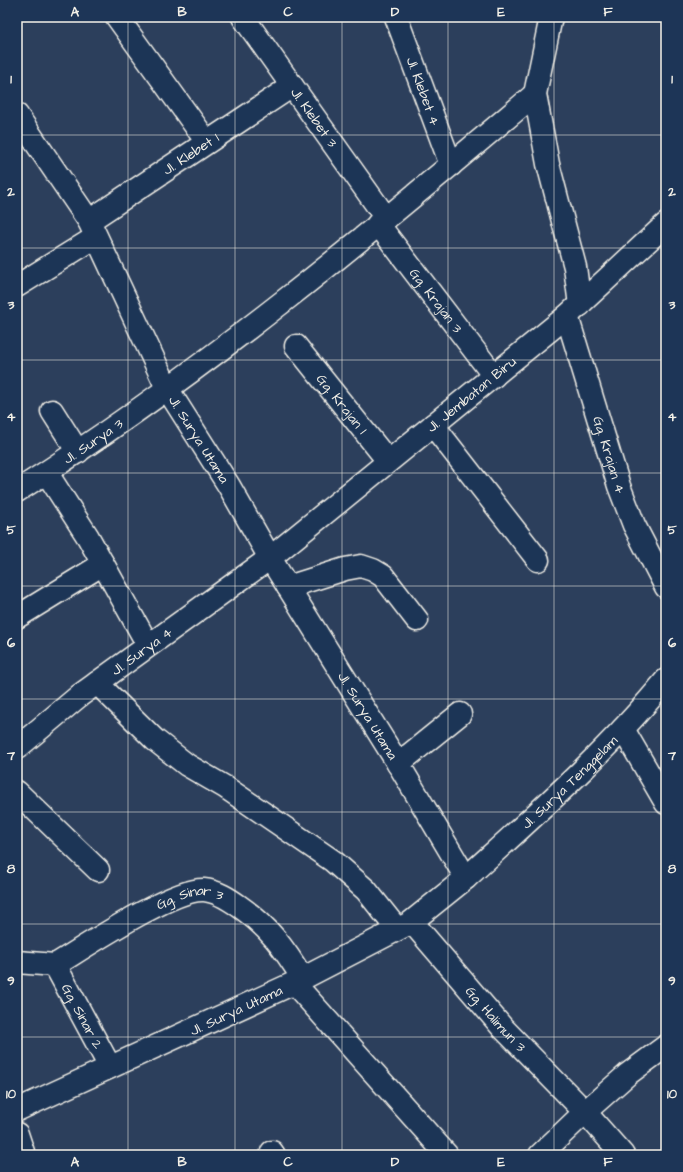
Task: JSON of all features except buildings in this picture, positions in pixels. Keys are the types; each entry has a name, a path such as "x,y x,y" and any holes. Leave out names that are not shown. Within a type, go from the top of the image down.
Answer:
{"street":[{"path":"117,17 207,142"},
{"name":"Jl. Klebet 3","path":"243,17 292,86 382,221"},
{"name":"Jl. Klebet 4","path":"396,17 451,165"},
{"path":"535,94 551,17"},
{"name":"Jl. Klebet 1","path":"17,286 207,142 292,86"},
{"name":"Jl. Surya 3","path":"17,491 78,452 168,390 268,315 535,94"},
{"name":"Gg. Krajan 4","path":"535,94 548,164 575,267 574,311 619,486 634,525 666,587"},
{"name":"Jl. Surya Utama","path":"17,1110 299,981 405,926 466,878 398,764 270,558 229,486 168,390 92,229 21,129"},
{"name":"Gg. Krajan 3","path":"382,221 494,376"},
{"name":"Jl. Jembatan Biru","path":"270,558 574,311 666,224"},
{"name":"Gg. Krajan 1","path":"296,346 388,461"},
{"path":"52,411 78,452"},
{"path":"433,425 538,560"},
{"path":"50,478 88,537 148,645"},
{"name":"Jl. Surya 4","path":"17,748 97,683 270,558"},
{"path":"17,617 102,564"},
{"path":"288,587 345,569 360,566 373,570 383,576 417,620"},
{"name":"Jl. Surya Tenggelam","path":"466,878 556,795 623,728 666,680"},
{"name":"Gg. Halimun 3","path":"97,683 155,740 187,764 225,787 333,861 366,890 405,926 585,1112 623,1155"},
{"path":"398,764 460,714"},
{"path":"623,728 666,803"},
{"path":"17,792 98,870"},
{"name":"Gg. Sinar 3","path":"55,965 145,912 183,894 203,890 230,899 263,924 287,953 299,981 447,1155"},
{"path":"17,962 55,965"},
{"name":"Gg. Sinar 2","path":"55,965 110,1067"},
{"path":"540,1155 628,1074 666,1046"},
{"path":"17,1134 24,1155"}]}
